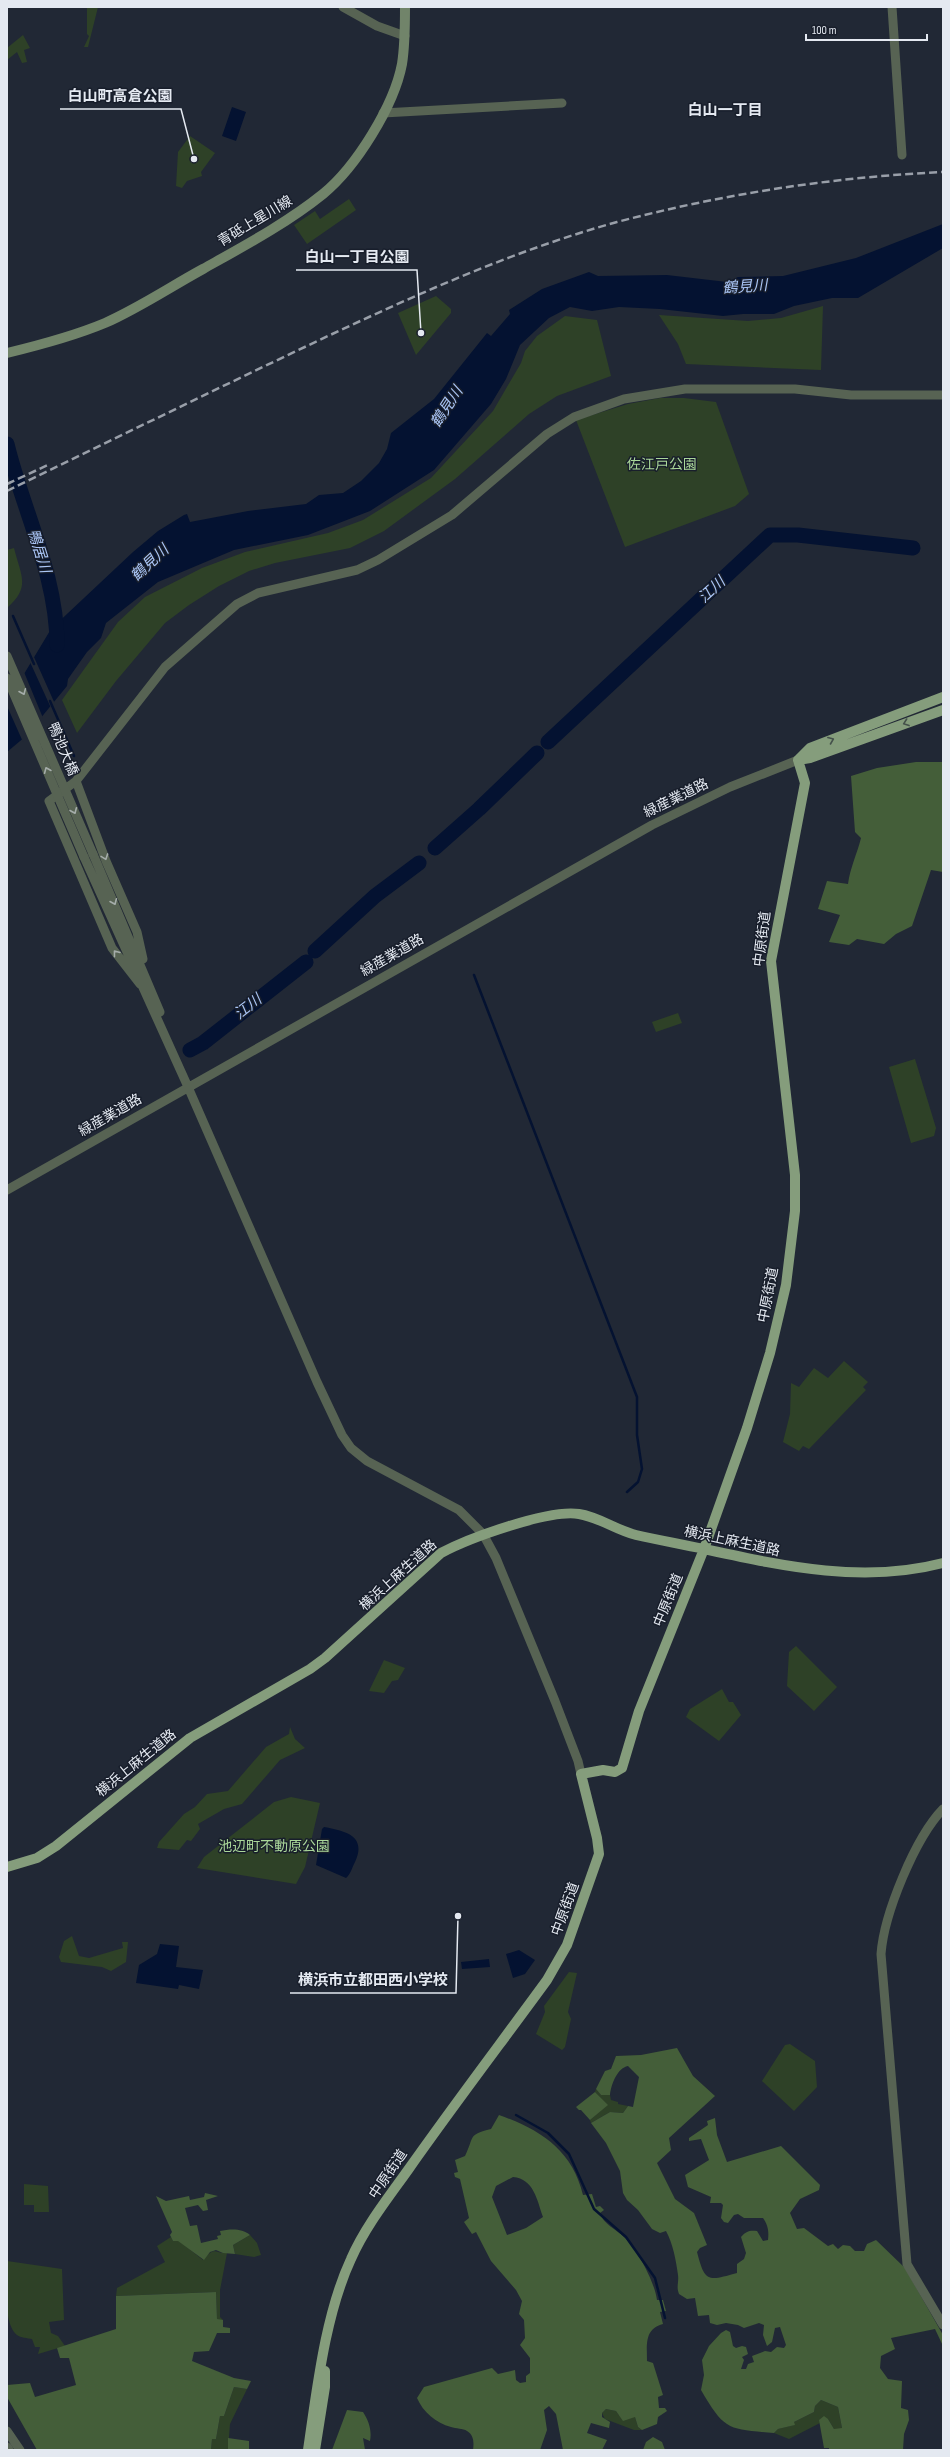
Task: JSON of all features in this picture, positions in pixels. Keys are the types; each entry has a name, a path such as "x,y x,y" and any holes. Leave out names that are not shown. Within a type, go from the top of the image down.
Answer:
{"main road":[{"name":"青砥上星川線","path":"7,353 45,343 120,316 302,210 324,193 354,163 383,113 400,72 405,36 405,7"},
{"path":"798,760 810,748 943,697"},
{"path":"798,760 810,758 943,710"},
{"name":"中原街道","path":"308,2450 317,2386 325,2349 343,2279 362,2237 433,2134 547,1980 567,1945 598,1854 597,1838 581,1774 603,1770 615,1772 622,1768 646,1690 704,1548 747,1428 767,1364 784,1294 792,1232 796,1175 771,961 805,783 798,760"},
{"name":"横浜上麻生道路","path":"7,1867 36,1858 56,1846 190,1738 310,1669 362,1626 441,1553 483,1534 551,1516 579,1514 636,1535 704,1548 786,1567 818,1571 860,1572 912,1568 943,1563"},
{"name":"中原街道","path":"315,2450 325,2387 325,2349"}],"street":[{"path":"343,7 377,26 405,36"},
{"path":"892,7 902,155"},
{"path":"383,113 562,103"},
{"path":"144,982 112,948 49,801 76,781 165,667 237,604 258,593 357,570 378,560 452,515 547,434 574,417 624,399 686,390 795,389 851,395 943,395"},
{"name":"鴨池大橋","path":"7,656 89,856"},
{"name":"鴨池大橋","path":"7,678 89,856"},
{"name":"緑産業道路","path":"7,1190 652,824 724,790 798,760"},
{"path":"76,781 106,861 136,932 144,982"},
{"path":"89,856 316,1382 342,1435 351,1448 367,1461 459,1510 483,1534 496,1558 552,1693 578,1761 581,1774"},
{"path":"943,1809 935,1818 918,1848 890,1910 884,1929 881,1954 907,2264 943,2325"},
{"path":"7,2431 20,2450"}],"green space":[{"path":"87,7 98,7 88,47 84,47 89,36 87,34"},
{"path":"23,35 30,48 24,50 27,62 22,63 17,52 7,60 7,48"},
{"path":"190,136 215,153 201,172 202,176 187,181 182,188 176,186 178,152"},
{"path":"349,199 356,210 307,244 294,225 315,211 320,219"},
{"path":"436,296 451,309 451,313 416,355 398,313"},
{"path":"823,306 821,370 686,364 678,344 659,315 748,321 781,318"},
{"path":"565,316 597,320 611,376 557,396 529,414 455,479 384,531 350,548 275,563 249,571 219,586 189,605 165,623 116,681 77,733 62,700 118,622 145,597 202,568 245,552 328,533 363,520 431,478 493,411 521,363 525,351 537,336"},
{"name":"佐江戸公園","path":"660,398 684,398 716,402 749,494 735,506 625,547 576,420 628,404"},
{"path":"14,548 21,574 22,587 14,601 7,608 7,550"},
{"path":"916,762 943,762 943,872 931,870 912,926 896,934 884,944 857,939 849,945 829,942 840,915 818,909 827,881 848,884 850,872 861,838 855,832 851,776 877,768"},
{"path":"678,1013 682,1023 656,1032 652,1022"},
{"path":"915,1059 936,1128 934,1136 911,1143 889,1067"},
{"path":"844,1361 868,1382 863,1387 866,1390 809,1449 803,1446 799,1451 783,1442 790,1414 791,1383 799,1387 814,1368 828,1378"},
{"path":"796,1646 837,1687 814,1711 787,1686 789,1652"},
{"path":"384,1660 405,1668 398,1680 392,1681 384,1693 369,1691"},
{"path":"722,1689 729,1702 733,1702 741,1715 719,1741 686,1717 690,1709"},
{"path":"290,1727 295,1739 305,1748 280,1760 242,1804 224,1809 198,1824 200,1829 191,1841 187,1840 179,1850 157,1848 159,1842 184,1814 195,1807 207,1794 228,1791 266,1747 289,1734"},
{"name":"池辺町不動原公園","path":"291,1797 320,1803 305,1867 296,1884 197,1868 204,1857 274,1802"},
{"path":"72,1936 79,1956 89,1958 123,1948 122,1942 128,1942 126,1962 111,1971 102,1967 61,1962 59,1957 64,1941"},
{"path":"569,1972 577,1973 568,2012 571,2019 565,2047 562,2050 536,2034 545,2012 544,2006"},
{"path":"790,2044 815,2061 817,2087 794,2111 762,2081 785,2045"},
{"path":"677,2048 693,2076 715,2096 669,2138 671,2150 657,2163 675,2199 694,2213 707,2245 700,2248 697,2252 706,2274 709,2277 714,2278 737,2273 737,2264 744,2259 746,2253 741,2237 746,2232 757,2231 763,2241 768,2240 767,2226 763,2218 744,2218 738,2214 734,2215 728,2223 724,2222 721,2218 723,2205 721,2203 710,2203 711,2197 688,2187 685,2175 709,2160 701,2139 689,2141 689,2138 708,2125 707,2121 715,2118 717,2135 727,2162 781,2146 820,2185 819,2190 800,2199 790,2213 797,2229 804,2228 828,2246 833,2244 838,2249 843,2245 850,2246 855,2251 864,2251 867,2244 876,2240 905,2268 943,2335 943,2346 935,2329 891,2338 895,2349 881,2356 880,2368 888,2379 902,2381 901,2408 908,2410 909,2420 904,2434 903,2450 829,2450 829,2448 824,2448 819,2420 824,2416 828,2419 834,2429 842,2428 838,2407 821,2400 815,2406 814,2412 794,2422 795,2425 778,2429 774,2433 737,2428 723,2421 701,2390 704,2375 702,2360 709,2346 721,2333 726,2330 730,2332 733,2346 736,2348 742,2346 746,2347 748,2354 742,2357 744,2360 741,2369 746,2369 748,2364 754,2362 752,2356 765,2351 771,2352 777,2347 784,2348 786,2345 780,2327 775,2328 772,2342 767,2346 763,2335 764,2325 759,2323 744,2328 738,2325 726,2323 717,2325 710,2323 709,2315 698,2316 695,2298 687,2299 679,2294 675,2258 671,2241 666,2231 660,2233 652,2229 638,2210 627,2200 623,2193 620,2171 606,2143 591,2123 610,2112 623,2113 628,2106 633,2107 639,2077 628,2066 624,2067 618,2073 613,2082 610,2095 601,2095 596,2089 605,2071 611,2069 616,2056 641,2055"},
{"path":"596,2089 601,2095 610,2095 611,2100 618,2102 618,2104 628,2106 623,2113 610,2112 591,2123 590,2120 607,2105 595,2092"},
{"path":"595,2092 608,2105 590,2120 581,2110 576,2107"},
{"path":"499,2115 528,2128 553,2144 563,2154 571,2166 578,2179 583,2195 592,2194 596,2207 600,2206 604,2210 600,2213 604,2220 629,2242 640,2257 653,2285 657,2300 663,2300 666,2311 660,2312 663,2324 652,2330 648,2338 647,2361 653,2363 663,2395 658,2397 659,2408 665,2408 667,2411 658,2417 657,2424 642,2430 638,2427 635,2417 623,2421 616,2411 606,2409 602,2413 602,2417 610,2422 609,2428 591,2423 587,2433 607,2440 602,2450 563,2450 556,2414 549,2406 544,2410 547,2430 540,2450 473,2450 473,2439 469,2433 464,2429 453,2428 435,2420 426,2412 417,2398 424,2387 492,2368 498,2374 515,2370 516,2380 520,2383 526,2382 526,2376 530,2373 530,2358 520,2345 525,2338 524,2320 519,2314 522,2301 516,2290 491,2261 476,2232 472,2234 464,2222 469,2218 460,2179 455,2177 454,2173 458,2172 455,2160 465,2156 473,2137 478,2133 491,2129","holes":["513,2177 526,2182 534,2191 543,2217 526,2228 507,2235 492,2197 496,2186"]},
{"path":"24,2184 48,2186 49,2212 34,2212 34,2205 24,2205"},
{"path":"205,2193 218,2196 206,2200 208,2210 203,2211 198,2205 185,2208 190,2226 197,2225 201,2243 218,2239 217,2236 221,2235 220,2231 236,2230 243,2231 250,2235 233,2245 235,2254 223,2253 216,2250 210,2252 204,2260 178,2241 173,2241 170,2235 172,2232 156,2196 166,2201 189,2196 190,2200 204,2197"},
{"path":"250,2235 257,2243 261,2255 254,2257 235,2254 233,2245"},
{"path":"171,2237 173,2241 178,2240 203,2260 214,2251 227,2253 220,2290 220,2317 223,2320 217,2320 216,2292 116,2296 117,2288 165,2262 157,2246"},
{"path":"7,2261 62,2269 64,2320 49,2322 51,2333 58,2336 65,2346 38,2354 40,2347 35,2347 32,2339 17,2335 12,2329 9,2321 6,2300"},
{"path":"216,2292 217,2319 223,2320 223,2327 230,2328 230,2333 217,2333 209,2351 194,2352 192,2361 234,2378 251,2381 247,2389 234,2387 224,2416 220,2416 216,2439 212,2439 211,2450 37,2450 7,2397 7,2385 30,2383 35,2397 76,2385 69,2358 60,2358 57,2348 116,2329 116,2296"},
{"path":"234,2387 247,2389 230,2424 228,2450 211,2450 212,2439 216,2439 220,2416 224,2416"},
{"path":"821,2400 838,2407 842,2428 840,2430 834,2429 828,2419 819,2420 820,2423 789,2439 774,2433 778,2429 794,2425 794,2422 814,2412 815,2406"},
{"path":"606,2409 616,2411 619,2415 635,2417 638,2427 642,2430 634,2430 605,2419 602,2413"},
{"path":"347,2410 363,2412 367,2419 370,2426 371,2437 370,2441 363,2438 365,2450 332,2450"},
{"path":"653,2437 662,2442 665,2450 643,2450 646,2442"},
{"path":"228,2438 249,2441 249,2450 228,2450"}],"water":[{"path":"232,107 246,112 236,141 222,136"},
{"name":"鶴見川","path":"943,224 943,248 858,298 832,298 794,306 774,314 743,314 723,316 660,309 619,307 592,311 570,307 549,318 520,345 506,379 491,404 434,470 370,511 308,535 234,550 158,582 106,623 101,638 87,652 68,679 67,686 26,736 7,752 7,696 21,679 51,629 133,552 158,531 187,514 190,522 248,511 306,504 319,495 343,493 361,481 379,463 387,449 391,433 434,399 487,333 491,336 510,314 509,310 542,289 589,272 598,276 667,275 727,282 738,277 783,276 856,258"},
{"path":"324,1827 347,1833 356,1841 358,1853 351,1871 346,1878 316,1865 322,1829"},
{"path":"160,1944 179,1946 176,1967 203,1970 199,1989 179,1985 178,1989 136,1983 139,1965 157,1954"},
{"path":"519,1950 535,1960 525,1974 513,1978 506,1954"},
{"path":"489,1959 490,1967 462,1969 461,1962"}],"pier":[{"path":"34,657 55,704 51,708 30,662"},
{"path":"24,672 43,718 23,742 7,706 7,693"}],"waterway":[{"name":"鴨居川","path":"7,444 45,568 56,619 57,645"},
{"name":"江川","path":"548,742 770,535 798,535 913,548"},
{"path":"13,616 34,664"},
{"path":"50,701 74,756"},
{"name":"江川","path":"435,848 479,809 537,753"},
{"name":"江川","path":"315,951 375,896 419,863"},
{"name":"江川","path":"190,1050 203,1043 306,962"},
{"path":"474,975 637,1397 637,1435 642,1469 638,1482 627,1492"},
{"path":"516,2115 548,2133 569,2154 594,2209 626,2237 655,2278 665,2318"}],"railway":[{"path":"7,491 247,374 363,320 434,288 542,245 617,222 738,195 778,188 861,178 943,172"},
{"path":"7,484 50,464"}],"place":[{"name":"白山町高倉公園","path":"194,159"},
{"name":"白山一丁目公園","path":"421,333"},
{"name":"横浜市立都田西小学校","path":"458,1916"}],"district":[{"name":"白山一丁目","path":"725,110"}]}
